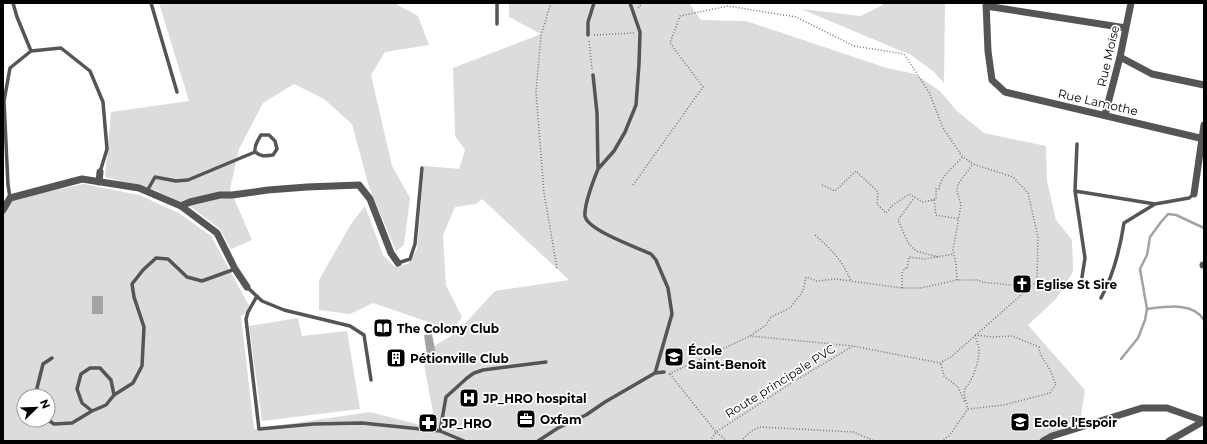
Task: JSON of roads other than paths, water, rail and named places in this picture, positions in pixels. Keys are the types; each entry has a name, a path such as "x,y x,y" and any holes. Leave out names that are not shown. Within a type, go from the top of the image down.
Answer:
{"street":[{"name":"Rue Moïse","path":"1105,115 1132,3"},
{"path":"986,5 1126,28"},
{"name":"Rue Lamothe","path":"986,5 988,51 992,80 1005,92 1203,138"},
{"path":"1120,57 1152,74 1204,85"},
{"path":"1194,194 1204,125"},
{"path":"99,182 100,172"},
{"path":"3,210 10,198 82,179 139,188 181,206 217,233 234,269 247,287"},
{"path":"181,206 190,202 220,195 232,195 307,186 359,185 370,199 391,253 398,262"},
{"path":"1043,441 1052,436 1142,408 1167,408 1204,421"},
{"path":"1169,441 1204,421"}],"lane":[{"path":"13,3 31,51"},
{"path":"151,3 176,92"},
{"path":"497,3 497,24"},
{"path":"588,35 588,22 594,3"},
{"path":"598,169 614,151 625,132 636,105 640,32 630,3"},
{"path":"10,198 4,101 10,68 31,51 61,48 90,71 103,102 107,149 100,172"},
{"path":"593,75 598,113 598,169 589,196 585,217 589,224 600,231 651,254 656,260 668,288 672,314 655,373"},
{"path":"262,135 269,135 275,141 276,149 273,155 264,157 255,152 257,142 262,135"},
{"path":"1077,144 1075,192 1086,258 1082,278"},
{"path":"146,191 155,177 176,181 188,180 255,152"},
{"path":"398,262 410,259 415,244 422,168"},
{"path":"1075,192 1155,204 1189,198 1194,194"},
{"path":"1101,298 1109,283 1119,252 1124,223 1155,204"},
{"path":"56,424 72,422 92,410 106,405 114,395 133,383 142,366 144,327 134,297 132,284 143,270 156,258 168,259 187,277 202,281 234,269"},
{"path":"247,287 262,301 284,310 350,326 364,334 371,380"},
{"path":"257,296 248,312 246,319 259,429 314,424 362,423 440,431 464,441"},
{"path":"37,388 43,364 52,358"},
{"path":"440,431 446,397 474,373 483,370 546,362"},
{"path":"92,410 82,403 77,389 81,374 88,368 100,368 111,380 114,395"},
{"path":"538,441 558,428 586,415 605,402 655,373 664,372"}],"waterway":[{"path":"1121,359 1138,338 1145,320 1147,309 1140,269 1147,255 1150,237 1168,214 1176,215 1204,228"},
{"path":"1147,309 1170,307 1186,308 1193,310 1204,320"}],"place":[{"name":"Eglise St Sire","path":"1022,284"},
{"name":"The Colony Club","path":"383,328"},
{"name":"École Saint-Benoît","path":"674,357"},
{"name":"Pétionville Club","path":"396,358"},
{"name":"JP_HRO hospital","path":"469,398"},
{"name":"Oxfam","path":"526,419"},
{"name":"Ecole l'Espoir","path":"1020,422"},
{"name":"JP_HRO","path":"428,423"}]}
